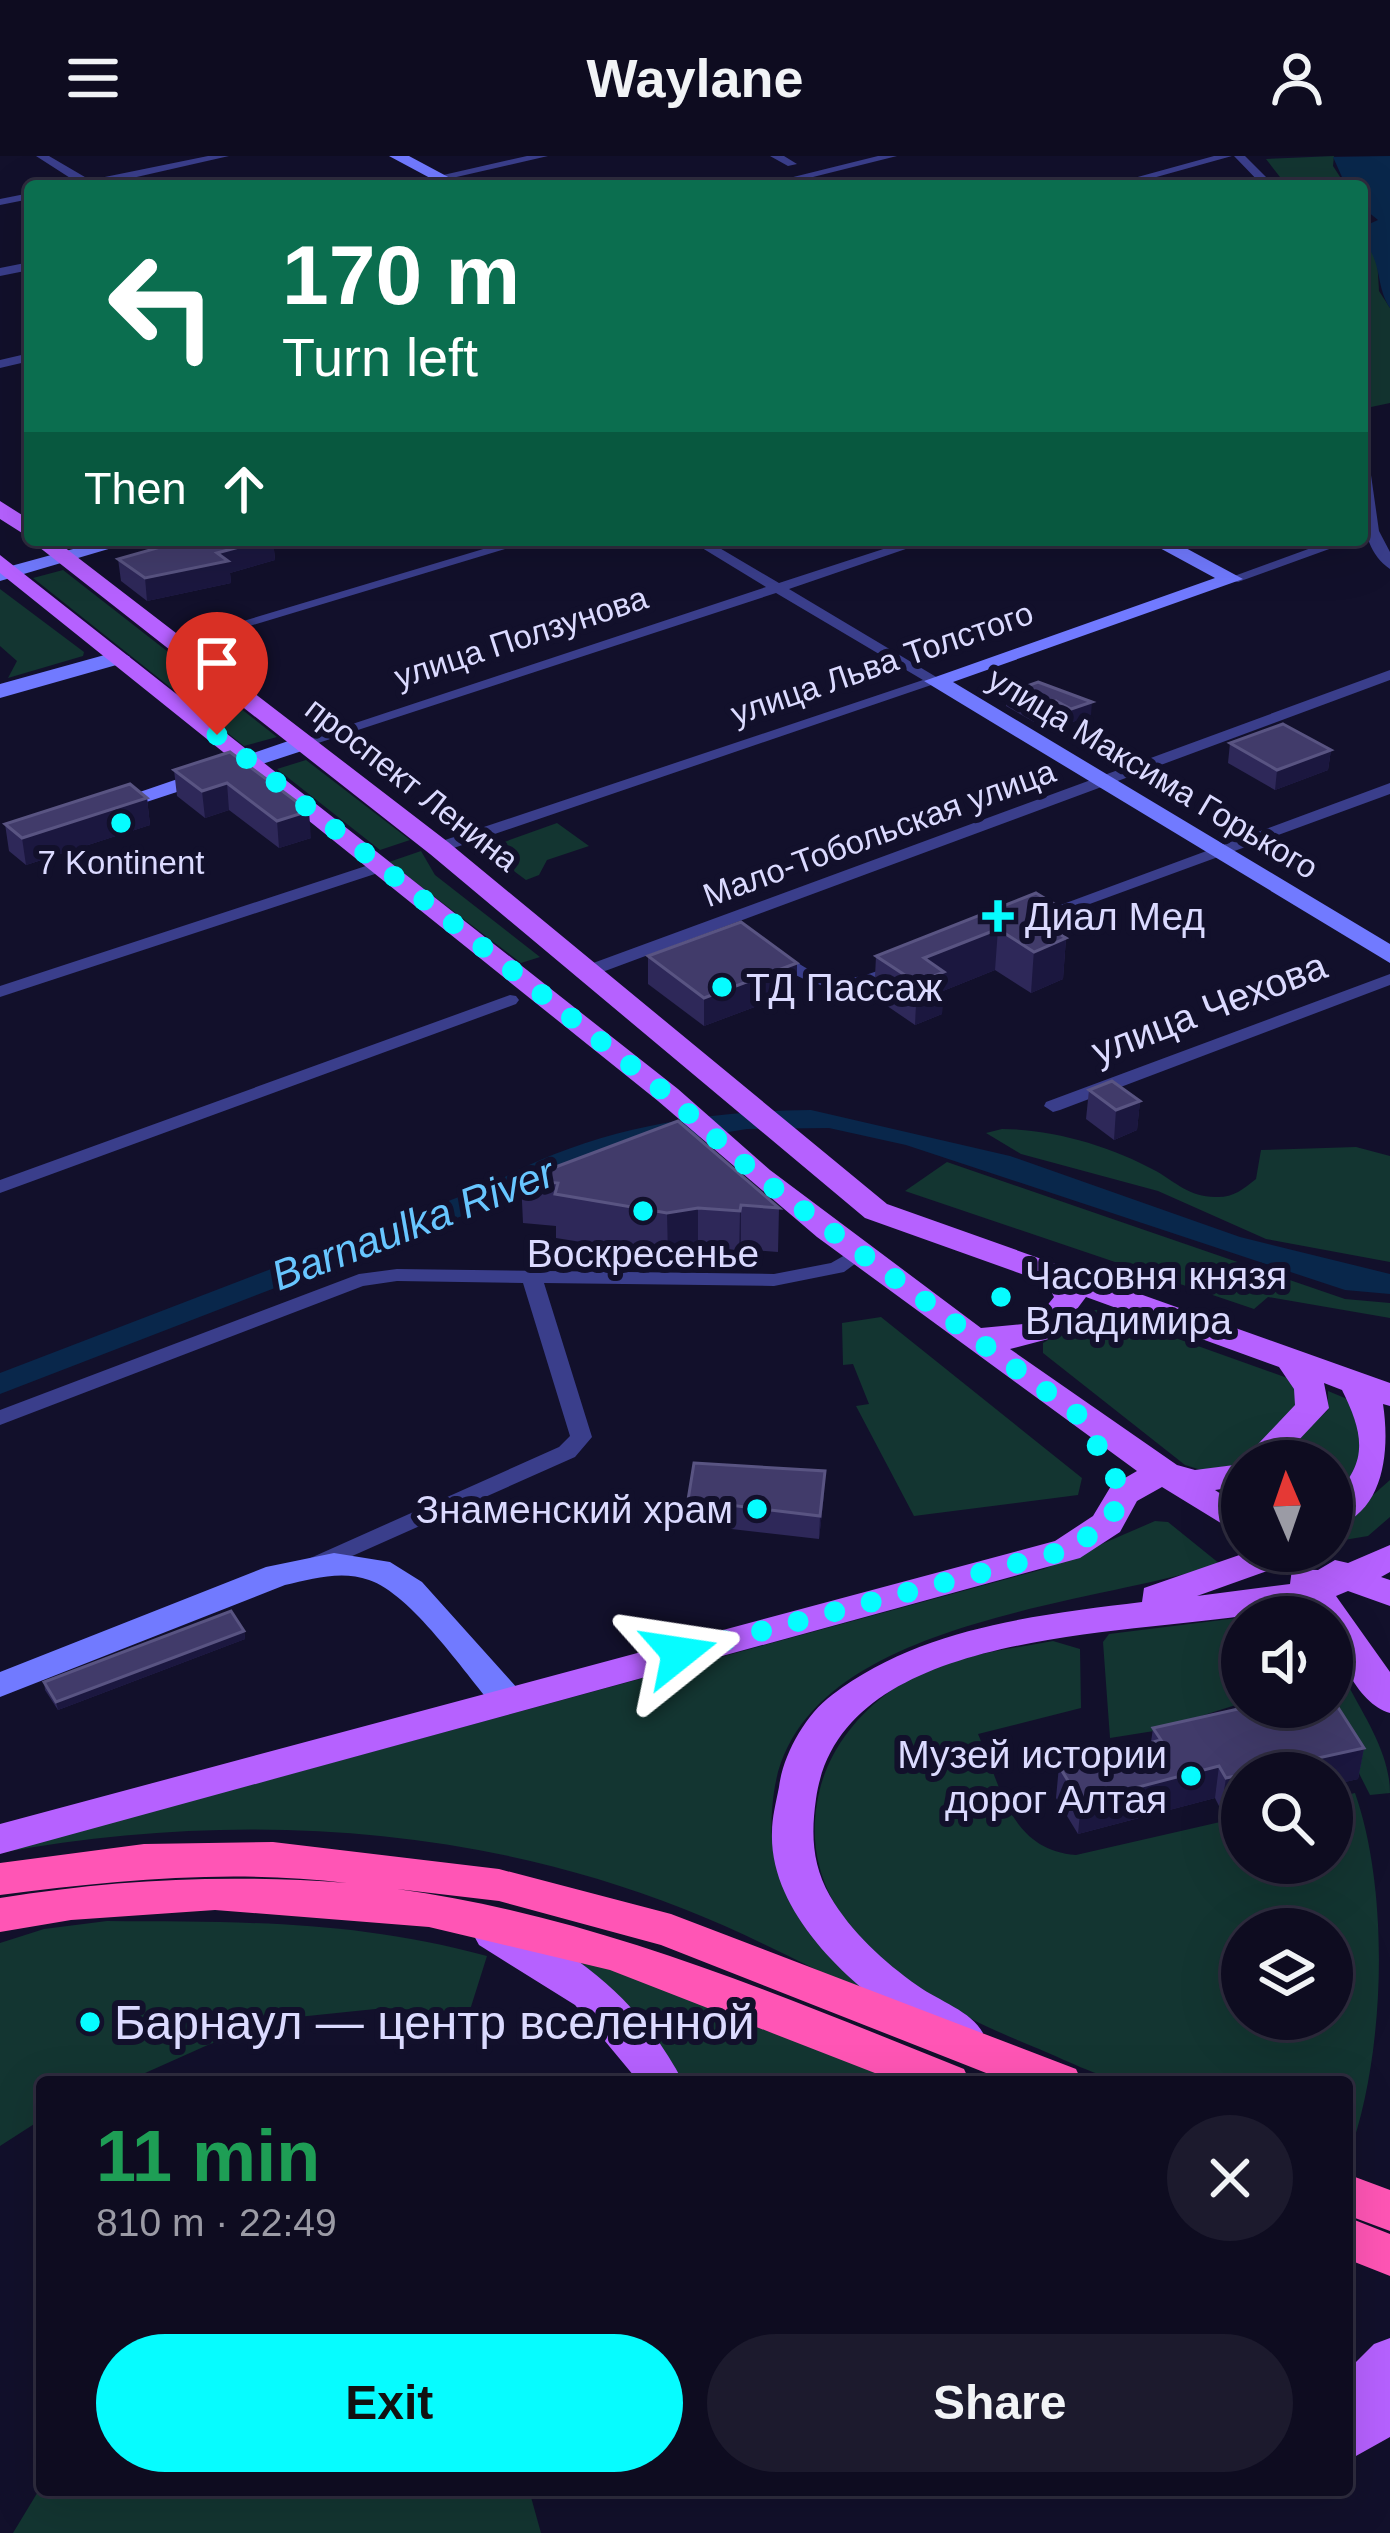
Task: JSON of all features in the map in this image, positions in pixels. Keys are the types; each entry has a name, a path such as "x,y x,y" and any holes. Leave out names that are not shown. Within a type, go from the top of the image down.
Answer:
{"highway":[{"path":"0,1879 144,1860 273,1858 499,1885 671,1931 1044,2076"},
{"path":"0,1915 91,1900 203,1893 332,1898 411,1908 571,1941 654,1967 932,2076"},
{"path":"1353,2203 1378,2239"}],"main road":[{"path":"0,508 24,526"},
{"name":"проспект Ленина","path":"49,546 439,848 876,1210 1390,1396"},
{"path":"4,570 381,866 523,995 668,1095 759,1177 1082,1418 1221,1511"},
{"path":"523,995 590,970"},
{"path":"861,1252 873,1231 916,1226"},
{"path":"976,1337 1016,1339 1047,1330 1065,1315 1070,1298 1060,1277"},
{"path":"1280,1440 1312,1408 1311,1390 1289,1358"},
{"path":"1353,1498 1382,1474 1386,1458 1385,1430 1355,1382"},
{"path":"1082,1418 1124,1494"},
{"path":"0,1839 506,1698 1067,1550 1107,1524 1124,1494 1161,1472 1195,1481 1221,1478"},
{"path":"1047,2076 941,2023 845,1945 812,1904 793,1862 790,1815 798,1771 818,1735 850,1700 900,1670 964,1645 1087,1619 1315,1591 1390,1557"},
{"path":"1087,1619 1227,1572"},
{"path":"1301,1572 1390,1700"},
{"path":"1335,1572 1390,1594"},
{"path":"411,1908 487,1931 580,1982 624,2024 658,2076"},
{"path":"1353,2396 1390,2358"},
{"path":"1353,2436 1390,2411"}],"street":[{"path":"41,156 78,180"},
{"path":"110,180 224,156"},
{"path":"398,156 444,180"},
{"path":"430,180 543,156"},
{"path":"775,156 792,164"},
{"path":"789,180 892,156"},
{"path":"1134,180 1227,156"},
{"path":"1239,156 1263,180"},
{"path":"1368,534 1390,565"},
{"path":"4,570 106,546"},
{"path":"175,644 508,546"},
{"name":"улица Максима Горького","path":"706,546 1390,955"},
{"name":"улица Ползунова","path":"91,812 907,546"},
{"path":"1167,546 1233,580"},
{"name":"улица Льва Толстого","path":"439,848 1329,546"},
{"path":"0,691 119,657"},
{"name":"Мало-Тобольская улица","path":"590,970 742,932 1106,783 1390,675"},
{"path":"1006,928 1390,788"},
{"path":"0,992 381,866"},
{"path":"742,932 824,987 846,989 926,959"},
{"name":"улица Чехова","path":"1053,1106 1390,979"},
{"path":"0,1187 523,995"},
{"path":"0,1418 359,1280 397,1275 532,1275 774,1280 837,1268 861,1252"},
{"path":"0,1685 314,1565 567,1452 581,1437 532,1275"},
{"path":"314,1565 356,1565 397,1580 467,1648 506,1698"}],"green space":[{"path":"1334,156 1333,166 1342,180 1282,180 1266,159"},
{"path":"1368,246 1377,257 1379,291 1390,308 1390,403 1371,407"},
{"path":"63,570 277,737 244,746 33,578"},
{"path":"0,589 84,652 83,656 8,678 17,661 0,646"},
{"path":"306,760 410,840 380,850 277,769"},
{"path":"557,823 589,846 547,860 539,875 526,880 491,854 493,846"},
{"path":"421,851 435,875 540,957 521,963 389,862"},
{"path":"1002,1129 1041,1132 1101,1147 1139,1162 1190,1192 1215,1197 1232,1195 1256,1179 1261,1150 1356,1147 1390,1156 1390,1262 1266,1239 1158,1191 1021,1154 986,1133"},
{"path":"947,1162 1345,1299 1390,1303 1390,1318 1268,1297 1254,1309 905,1191"},
{"path":"1090,1311 1296,1381 1307,1394 1264,1440 1221,1440 1221,1467 1201,1470 1185,1465 1043,1353 1043,1343"},
{"path":"881,1317 1082,1478 1078,1495 914,1516 856,1406 869,1404 853,1364 843,1365 842,1323"},
{"path":"1328,1391 1357,1403 1371,1459 1353,1477 1353,1440 1296,1440 1328,1410"},
{"path":"1390,1480 1390,1517 1368,1536 1353,1538 1353,1513"},
{"path":"1155,1521 1168,1522 1220,1564 1027,1610 956,1630 891,1656 835,1690 795,1735 774,1792 775,1857 797,1898 866,1994 707,1918 602,1880 433,1842 346,1833 172,1832 0,1853 1044,1569"},
{"path":"1221,1620 1221,1710 1154,1731 1110,1738 1103,1642 1109,1634"},
{"path":"1053,1641 1080,1649 1081,1708 978,1734 1011,1812 1036,1841 1054,1850 1076,1855 1221,1822 1221,1884 1353,1884 1355,1793 1374,1878 1379,1975 1370,2073 1353,2141 1353,2076 1104,2076 955,2010 880,1958 850,1926 828,1890 816,1849 821,1786 852,1727 889,1692 927,1671"},
{"path":"1353,1695 1376,1738 1390,1793 1370,1795 1353,1752 1348,1752 1336,1728 1353,1728"},
{"path":"107,1921 252,1923 390,1935 487,1956 469,2013 385,2008 298,2017 210,2044 138,2076 36,2076 36,2123 0,2146 0,1943 44,1929"},
{"path":"581,1953 905,2076 673,2076 571,1963"},
{"path":"36,2495 531,2496 541,2533 13,2533"}],"water":[{"path":"1390,156 1390,308 1368,248 1369,224 1378,220 1368,212 1368,180 1343,180 1333,157"},
{"name":"Barnaulka River","path":"811,1110 1010,1156 1240,1237 1390,1274 1390,1294 1345,1290 906,1145 829,1128 747,1129 679,1140 519,1194 0,1394 0,1373 490,1185 566,1150 686,1119"}],"building":[{"path":"164,546 243,546 217,553 228,561 145,578 118,559"},
{"path":"1038,682 1092,702 1071,709 1056,701 1035,709 1007,693"},
{"path":"1283,724 1331,750 1277,770 1230,743"},
{"path":"230,752 309,811 277,821 227,783 202,791 174,770"},
{"path":"130,784 147,798 22,838 5,824"},
{"path":"1036,893 1056,905 1044,909 1051,914 1036,920 1066,938 1034,952 998,929 924,958 944,972 917,983 876,956"},
{"path":"741,922 797,963 704,998 648,956"},
{"path":"1112,1081 1140,1101 1116,1110 1089,1090"},
{"path":"678,1121 779,1208 741,1205 740,1211 698,1208 667,1213 555,1194 558,1183 521,1180"},
{"path":"694,1463 825,1471 820,1516 688,1500"},
{"path":"231,1611 244,1631 56,1702 44,1682"},
{"path":"1221,1713 1221,1728 1351,1728 1364,1748 1221,1752 1221,1769 1219,1766 1081,1802 1059,1766 1161,1740 1153,1728"}],"place":[{"name":"7 Kontinent","path":"121,823"},
{"name":"Диал Мед","path":"998,916"},
{"name":"ТД Пассаж","path":"722,987"},
{"name":"Воскресенье","path":"643,1211"},
{"name":"Часовня князя Владимира","path":"1001,1297"},
{"name":"Знаменский храм","path":"757,1509"},
{"name":"Музей истории дорог Алтая","path":"1191,1776"},
{"name":"Барнаул — центр вселенной","path":"90,2022"}],"route":[{"path":"217,735 668,1095 759,1177 1082,1418 1108,1457 1124,1494 1107,1524 1067,1550 679,1653"}]}
